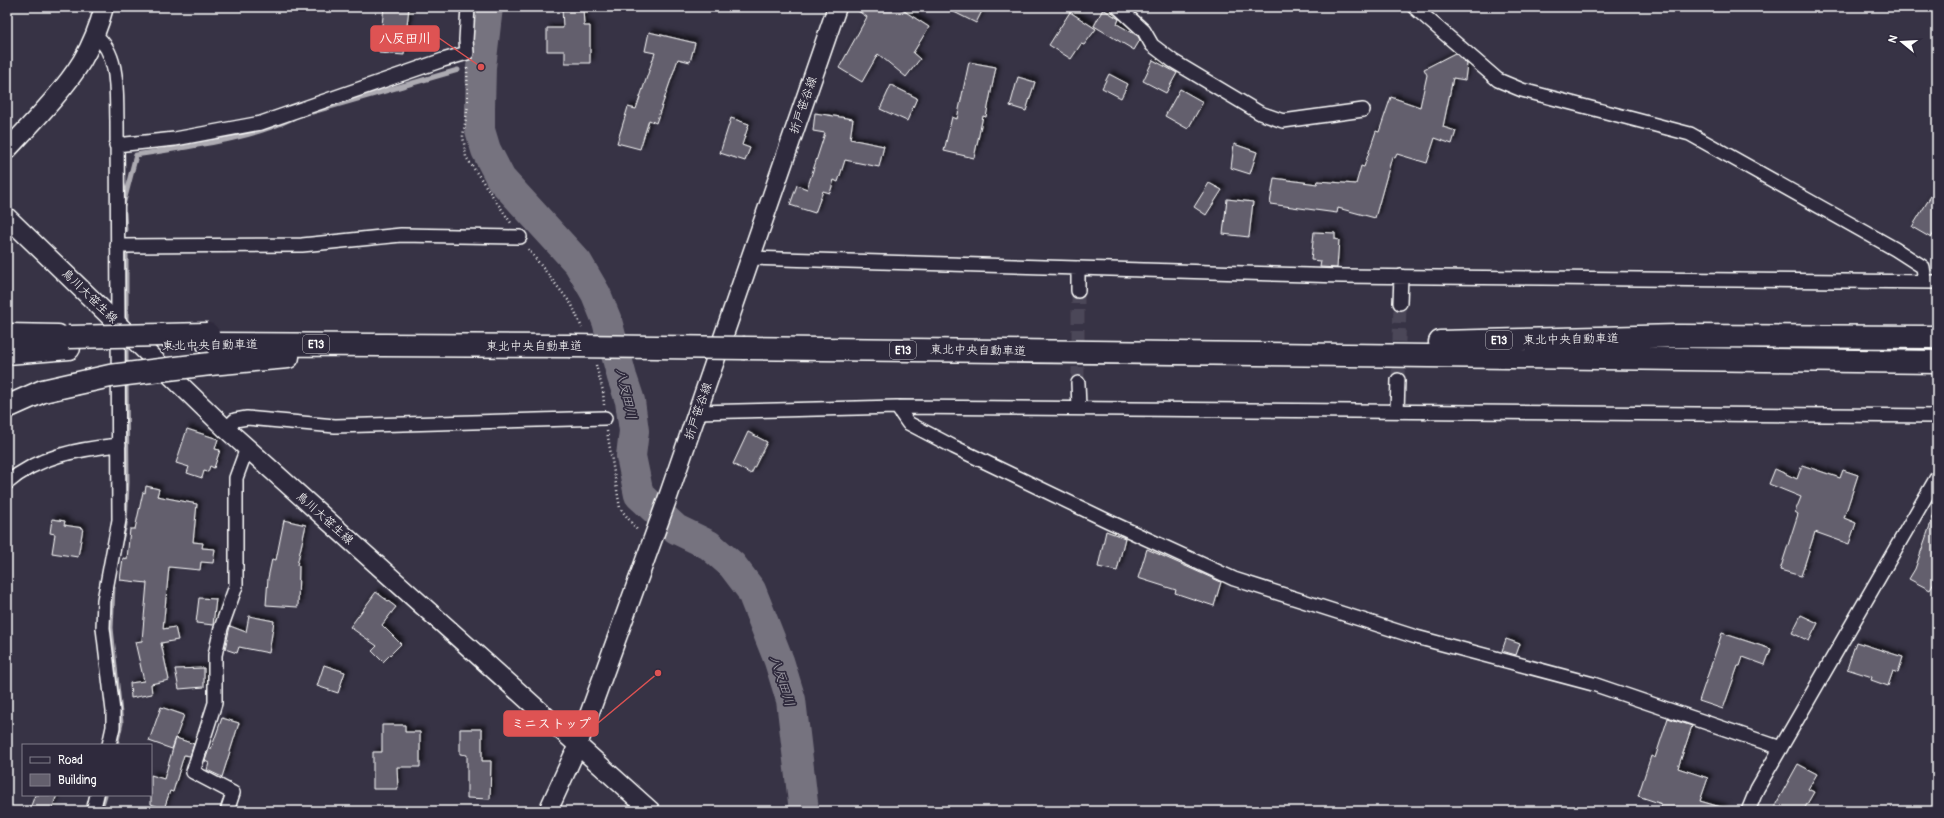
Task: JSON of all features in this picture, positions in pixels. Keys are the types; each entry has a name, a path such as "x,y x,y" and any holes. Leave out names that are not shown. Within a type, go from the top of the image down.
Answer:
{"highway":[{"path":"7,336 69,342"},
{"path":"7,407 43,391 110,376 209,347 338,336 424,345"},
{"name":"東北中央自動車道","path":"1061,351 1669,336 1937,337"},
{"name":"東北中央自動車道","path":"424,345 577,340 745,348 1937,362"},
{"name":"東北中央自動車道","path":"7,353 69,342 209,347"},
{"path":"209,347 424,345"}],"street":[{"path":"7,150 70,78 82,61 95,35 104,7"},
{"path":"116,145 175,139 261,124 442,60 467,54 466,40 468,7"},
{"name":"折戸笹谷線","path":"548,811 578,745 668,497 837,7"},
{"path":"1118,7 1144,31 1152,46 1173,61 1260,113 1283,121 1363,110"},
{"path":"750,258 1401,276 1931,282 1923,267 1895,249 1690,134 1522,90 1498,80 1414,7"},
{"path":"95,35 100,39 109,52 114,67 117,121 119,520 104,600 103,628 113,711 113,727 109,744"},
{"name":"鳥川大笹生線","path":"7,217 118,322 226,429 651,811"},
{"path":"117,246 302,245 401,235 520,237"},
{"path":"1078,268 1078,291"},
{"path":"1400,303 1401,276"},
{"path":"1397,411 1398,380"},
{"path":"1078,383 1079,408"},
{"path":"697,412 897,407 1937,416"},
{"path":"897,407 908,423 954,447 1108,521 1234,579 1416,638 1593,684 1781,748"},
{"path":"226,429 235,420 247,418 335,426 605,418"},
{"path":"7,483 27,468 45,460 88,448 119,444"},
{"path":"227,811 233,793 193,772 216,703 215,654 221,628 236,586 236,478 247,448"},
{"path":"1748,811 1757,789 1937,477"},
{"path":"93,811 97,796"}],"path":[{"path":"467,54 468,105 463,136 466,157 533,256 572,305 577,340"},
{"path":"595,362 603,391 605,418 620,508 652,540"}],"building":[{"path":"384,7 409,7 404,55 379,53"},
{"path":"562,7 583,7 584,26 590,26 590,63 565,63 565,51 547,51 547,28 563,28"},
{"path":"852,7 898,7 929,27 913,53 920,59 906,77 878,54 862,82 839,68 867,17"},
{"path":"944,7 984,7 976,23"},
{"path":"1103,9 1119,19 1117,24 1138,36 1140,40 1134,50 1094,26"},
{"path":"1070,12 1096,29 1084,45 1081,44 1071,59 1049,45"},
{"path":"649,32 695,43 690,62 678,59 656,123 649,120 640,149 617,143 628,107 636,109 655,53 645,51"},
{"path":"1455,53 1467,64 1465,80 1453,78 1443,127 1456,131 1452,144 1435,138 1427,163 1397,154 1395,158 1392,157 1375,218 1338,208 1337,213 1270,204 1274,178 1317,184 1318,181 1356,184 1361,166 1364,167 1376,131 1379,132 1391,97 1420,107 1427,75 1424,69"},
{"path":"1153,60 1177,73 1166,93 1143,81"},
{"path":"969,62 996,67 986,117 983,116 974,158 944,151 952,117 957,119"},
{"path":"1109,74 1128,84 1121,98 1102,88"},
{"path":"1018,77 1035,82 1026,111 1010,106"},
{"path":"891,85 917,98 907,121 880,109"},
{"path":"1180,89 1203,102 1188,129 1165,116"},
{"path":"815,113 853,119 850,139 884,146 879,167 845,160 838,182 834,180 830,193 823,191 815,213 790,205 797,185 807,189 825,133 813,131"},
{"path":"731,118 749,124 742,145 750,148 745,161 720,153"},
{"path":"1234,144 1257,152 1250,174 1231,168"},
{"path":"1209,183 1222,190 1206,215 1194,207"},
{"path":"1937,186 1937,228 1931,238 1912,227"},
{"path":"1227,199 1253,202 1249,237 1223,234"},
{"path":"1314,232 1335,233 1335,239 1339,240 1337,268 1320,267 1321,261 1311,260"},
{"path":"187,429 218,439 215,449 220,450 214,468 210,466 208,472 204,471 202,478 187,473 189,467 176,463"},
{"path":"748,432 767,442 751,474 733,464"},
{"path":"1802,465 1840,478 1843,470 1858,475 1844,518 1856,523 1849,544 1815,532 1801,576 1780,570 1798,514 1795,512 1801,497 1769,484 1775,469 1797,479"},
{"path":"146,486 159,489 157,496 197,504 193,542 203,543 202,548 215,549 213,563 201,562 200,570 169,567 163,629 175,627 178,640 161,643 169,680 151,684 152,694 131,698 130,683 144,681 135,642 142,641 147,583 120,580 123,558 127,559 130,529 135,529 143,492 145,493"},
{"path":"1935,511 1937,511 1937,578 1930,590 1909,579 1915,569"},
{"path":"52,519 65,521 64,525 83,528 78,557 52,553 55,534 50,533"},
{"path":"284,520 306,525 297,565 299,566 298,607 266,605 268,578 272,559 276,560"},
{"path":"1106,531 1125,538 1117,571 1098,567"},
{"path":"1147,549 1221,582 1214,606 1175,593 1176,590 1138,578"},
{"path":"376,592 396,607 382,625 401,644 383,662 372,651 377,646 350,627"},
{"path":"199,598 216,599 213,625 196,623"},
{"path":"1801,615 1818,623 1809,641 1792,633"},
{"path":"249,616 274,621 269,653 239,647 237,653 225,649 230,626 246,632"},
{"path":"1722,633 1771,649 1765,665 1743,657 1740,666 1738,666 1723,709 1699,701"},
{"path":"1506,639 1520,644 1516,655 1502,651"},
{"path":"1856,642 1903,657 1898,673 1893,671 1888,686 1871,680 1872,677 1847,669"},
{"path":"324,665 345,672 338,693 317,686"},
{"path":"204,668 204,687 179,689 175,669"},
{"path":"161,707 184,715 172,749 149,741"},
{"path":"222,718 239,723 222,777 207,770 209,763 205,761"},
{"path":"1668,718 1692,726 1678,768 1708,778 1700,801 1724,808 1724,811 1660,811 1662,804 1638,796 1651,756 1655,758"},
{"path":"382,725 405,725 405,732 420,732 420,767 397,767 398,789 373,789 373,752 382,752"},
{"path":"460,729 482,729 482,761 491,761 490,799 467,798 467,755 460,754"},
{"path":"176,738 194,744 190,756 184,755 173,792 170,791 164,809 151,804 151,796 152,775 164,779"},
{"path":"1798,764 1817,774 1808,789 1814,792 1803,811 1772,811"},
{"path":"35,796 57,796 51,811 29,811"}],"waterway":[{"name":"八反田川","path":"488,7 481,67 480,108 480,130 486,150 501,179 578,263 596,294 607,321 630,401 634,431 631,456 639,495 676,529 709,545 732,565 751,590 779,661 791,700 804,811"},
{"path":"312,112 458,70"},
{"path":"123,205 136,155 216,142 256,132 293,118"},
{"path":"124,213 125,230"},
{"path":"126,255 126,319"},
{"path":"126,342 126,369"},
{"path":"121,540 125,525 127,483 126,379"},
{"path":"113,587 111,628 121,723 116,744"},
{"path":"100,811 105,796"}],"tunnel":[{"path":"1078,291 1078,383"},
{"path":"1398,380 1400,303"}],"place":[{"name":"八反田川","path":"481,67"},
{"name":"ミニストップ","path":"658,673"}]}
